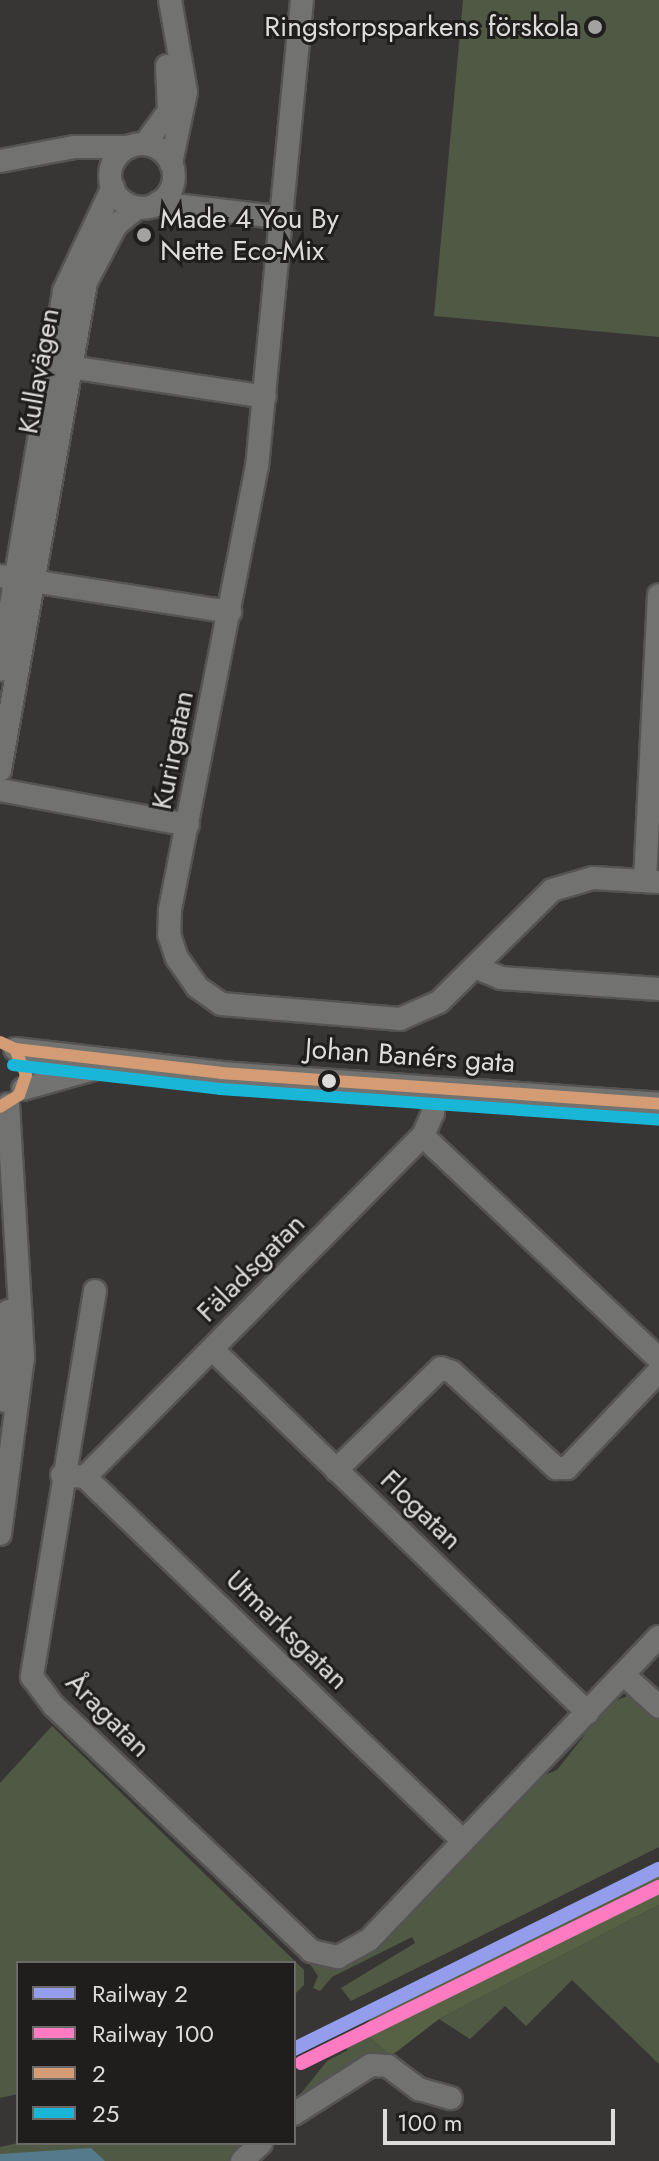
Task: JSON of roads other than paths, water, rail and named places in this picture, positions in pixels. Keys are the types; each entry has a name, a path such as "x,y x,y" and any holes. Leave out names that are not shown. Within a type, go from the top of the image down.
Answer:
{"street":[{"path":"154,0 171,92 164,123 137,145 112,181 110,221 148,205 285,218"},
{"path":"148,205 173,169 186,92 170,0"},
{"name":"Kurirgatan","path":"302,0 285,218 265,397 230,612 169,934 186,975 215,1001 400,1019 439,1002 552,890 593,878 652,882"},
{"path":"0,161 74,147 137,145 173,169 202,210"},
{"path":"74,147 112,181 148,205"},
{"name":"Kullavägen","path":"0,770 17,577 70,367 86,282 110,221"},
{"name":"Kullavägen","path":"0,670 64,291 110,221"},
{"path":"70,367 265,397"},
{"path":"17,577 230,612"},
{"path":"652,882 659,595"},
{"path":"0,790 188,825"},
{"path":"475,967 501,978 659,989"},
{"path":"0,1534 23,1357 10,1100 23,1061 4,1043"},
{"name":"Johan Banérs gata","path":"4,1043 158,1068 659,1104"},
{"name":"Johan Banérs gata","path":"10,1100 71,1071 158,1068"},
{"name":"Fäladsgatan","path":"74,1476 212,1349 423,1136 433,1113 433,1088"},
{"path":"423,1136 659,1359"},
{"path":"0,1178 9,1303 0,1460"},
{"name":"Åragatan","path":"95,1291 74,1476 30,1660 37,1687 304,1945 330,1958 369,1940 463,1841"},
{"name":"Flogatan","path":"212,1349 588,1713"},
{"path":"336,1470 441,1368 452,1372 556,1468 567,1468 659,1371"},
{"name":"Utmarksgatan","path":"74,1476 463,1841"},
{"path":"463,1841 659,1637"},
{"path":"624,1675 659,1707"},
{"path":"296,2113 371,2065 388,2066 419,2089 451,2098"},
{"path":"242,2161 259,2145"}],"water":[{"path":"91,2148 105,2161 0,2161 0,2154"}],"rail line":[{"name":"2","path":"296,2048 659,1869"},
{"name":"100","path":"301,2063 659,1887"}],"place":[{"name":"Ringstorpsparkens förskola","path":"595,27"},
{"name":"Made 4 You By Nette Eco-Mix","path":"144,235"}]}
